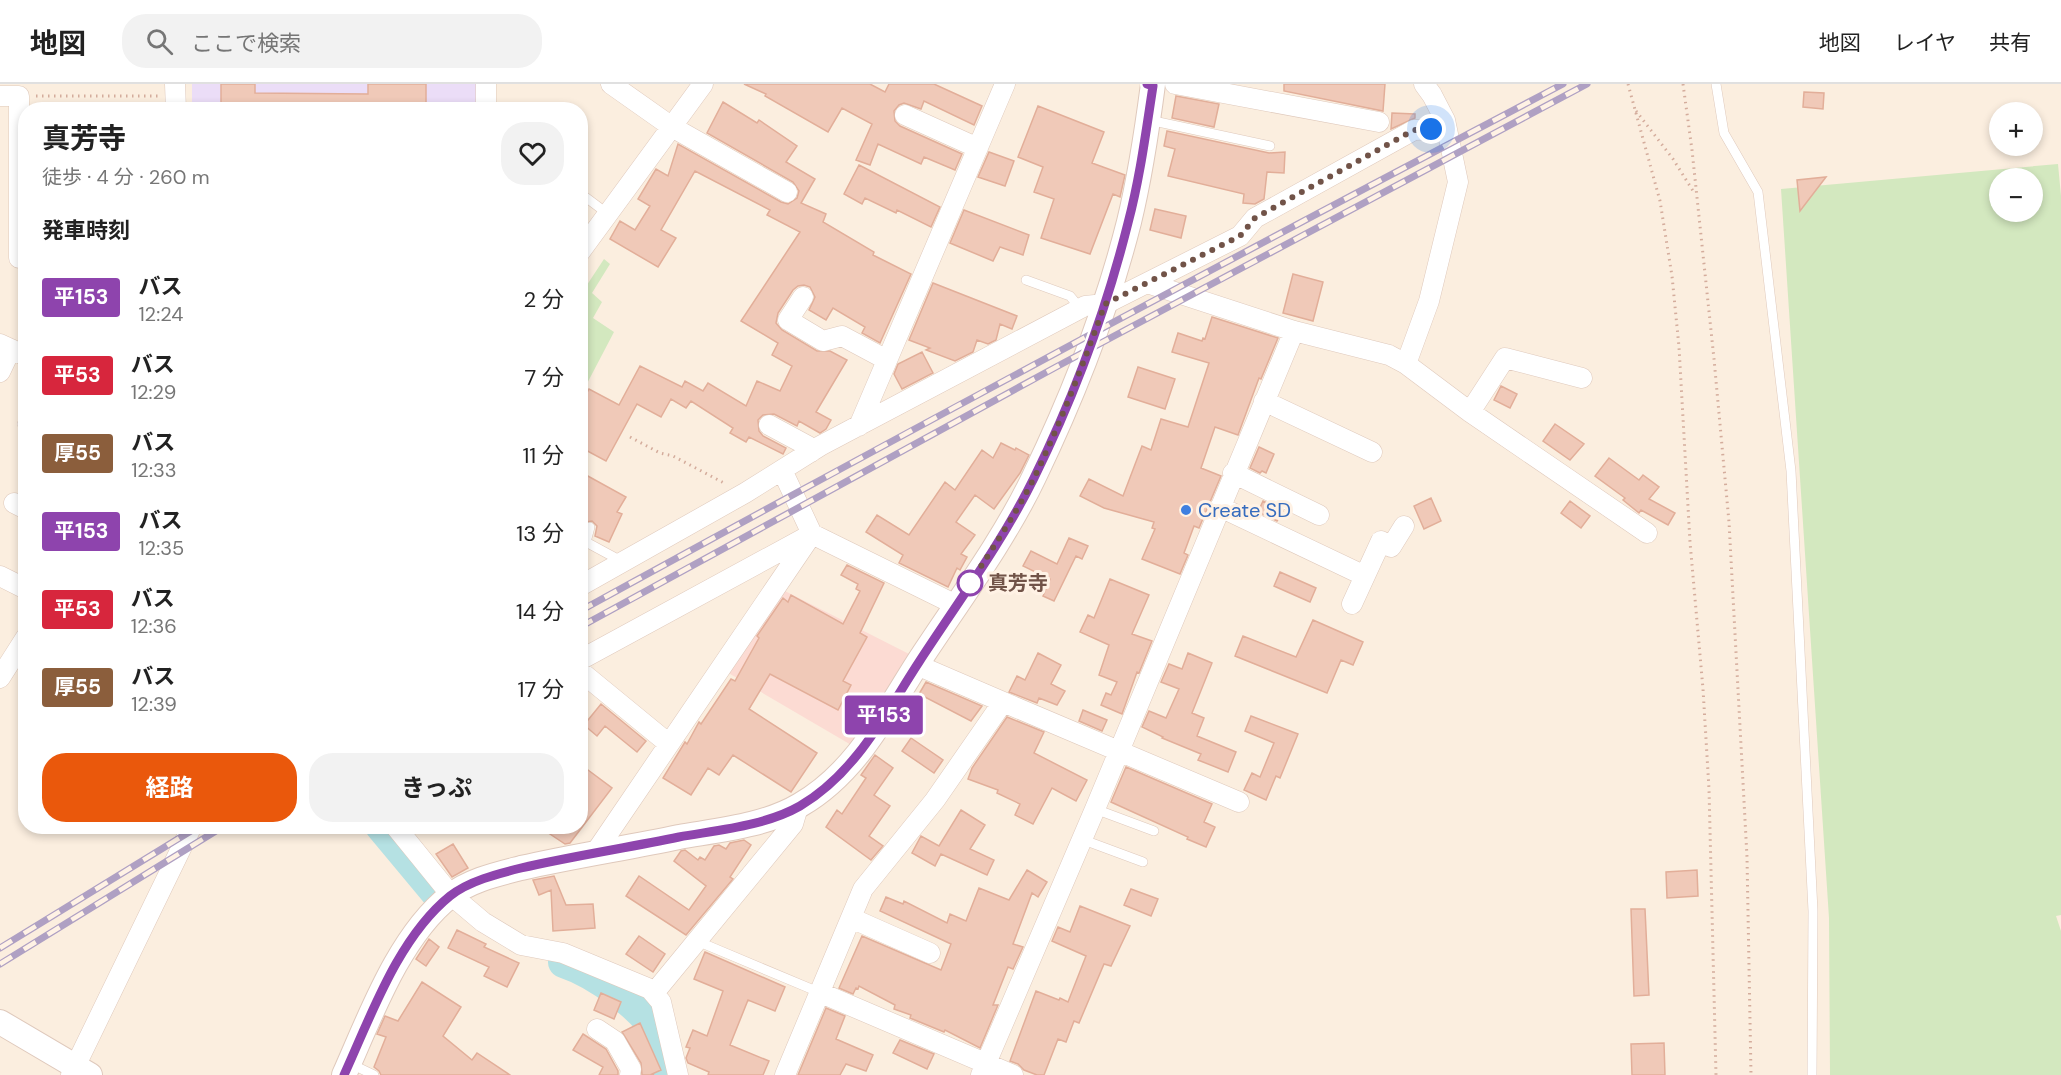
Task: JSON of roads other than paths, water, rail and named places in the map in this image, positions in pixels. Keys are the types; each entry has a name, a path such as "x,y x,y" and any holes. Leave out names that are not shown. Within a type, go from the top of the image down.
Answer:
{"street":[{"path":"486,84 486,102"},
{"path":"611,84 672,127 787,192"},
{"path":"588,241 703,84"},
{"path":"859,426 1005,84"},
{"path":"347,1069 380,993 405,948 451,895 474,882 508,872 744,825 780,815 818,794 843,773 863,748 1013,517 1034,478 1086,356 1105,304 1129,221 1148,120 1158,84 1257,92 1379,122"},
{"path":"1406,364 1429,301 1458,183 1445,120 1424,84"},
{"path":"9,96 18,210"},
{"path":"905,115 978,148"},
{"path":"588,582 624,563 811,452 1080,308 1105,304 1240,236 1255,218 1414,130 1447,129"},
{"path":"0,247 18,258"},
{"path":"1147,283 1294,331 1389,355 1406,364 1470,412 1647,533"},
{"path":"803,297 788,320 823,341 842,336 887,360"},
{"path":"983,1069 1095,809 1294,331"},
{"path":"1470,412 1510,349 1564,364 1582,378"},
{"path":"0,372 12,350"},
{"path":"1264,401 1357,437 1372,452"},
{"path":"770,425 808,446 811,452"},
{"path":"782,470 812,534 956,605"},
{"path":"1233,473 1319,515"},
{"path":"1220,507 1365,576"},
{"path":"1352,604 1381,541 1391,546 1404,526"},
{"path":"588,656 812,534"},
{"path":"595,853 812,534"},
{"path":"0,576 18,585"},
{"path":"2,672 18,649"},
{"path":"917,664 1239,802"},
{"path":"588,678 669,744"},
{"path":"785,1075 863,889 935,800 1003,702"},
{"path":"654,993 793,824 798,807"},
{"path":"0,1022 79,1072 188,834"},
{"path":"401,834 451,895 483,922 521,945 563,952 650,989 661,1002 678,1075"},
{"path":"852,918 908,951 930,953"},
{"path":"821,993 983,1069 1012,1075"},
{"path":"610,1030 631,1069 630,1075"}],"lane":[{"path":"1716,84 1724,133 1758,192 1791,471 1813,911 1812,1075"},
{"path":"1148,120 1270,146"},
{"path":"588,199 608,214"},
{"path":"1026,280 1071,296 1080,308"},
{"path":"588,534 590,527"},
{"path":"588,543 624,563"},
{"path":"1095,809 1154,831"},
{"path":"1081,839 1143,862"},
{"path":"697,941 821,993"},
{"path":"347,1069 375,1075"}],"waterway":[{"path":"388,834 436,892"},
{"path":"564,962 604,983 644,1015 654,1027 662,1043 668,1075"}],"railway":[{"path":"588,607 1070,345 1563,84"},
{"path":"588,623 1056,367 1587,84"},
{"path":"0,948 186,834"},
{"path":"0,964 211,834"}],"place":[{"name":"Create SD","path":"1186,510"},
{"name":"真芳寺","path":"970,583"}]}
